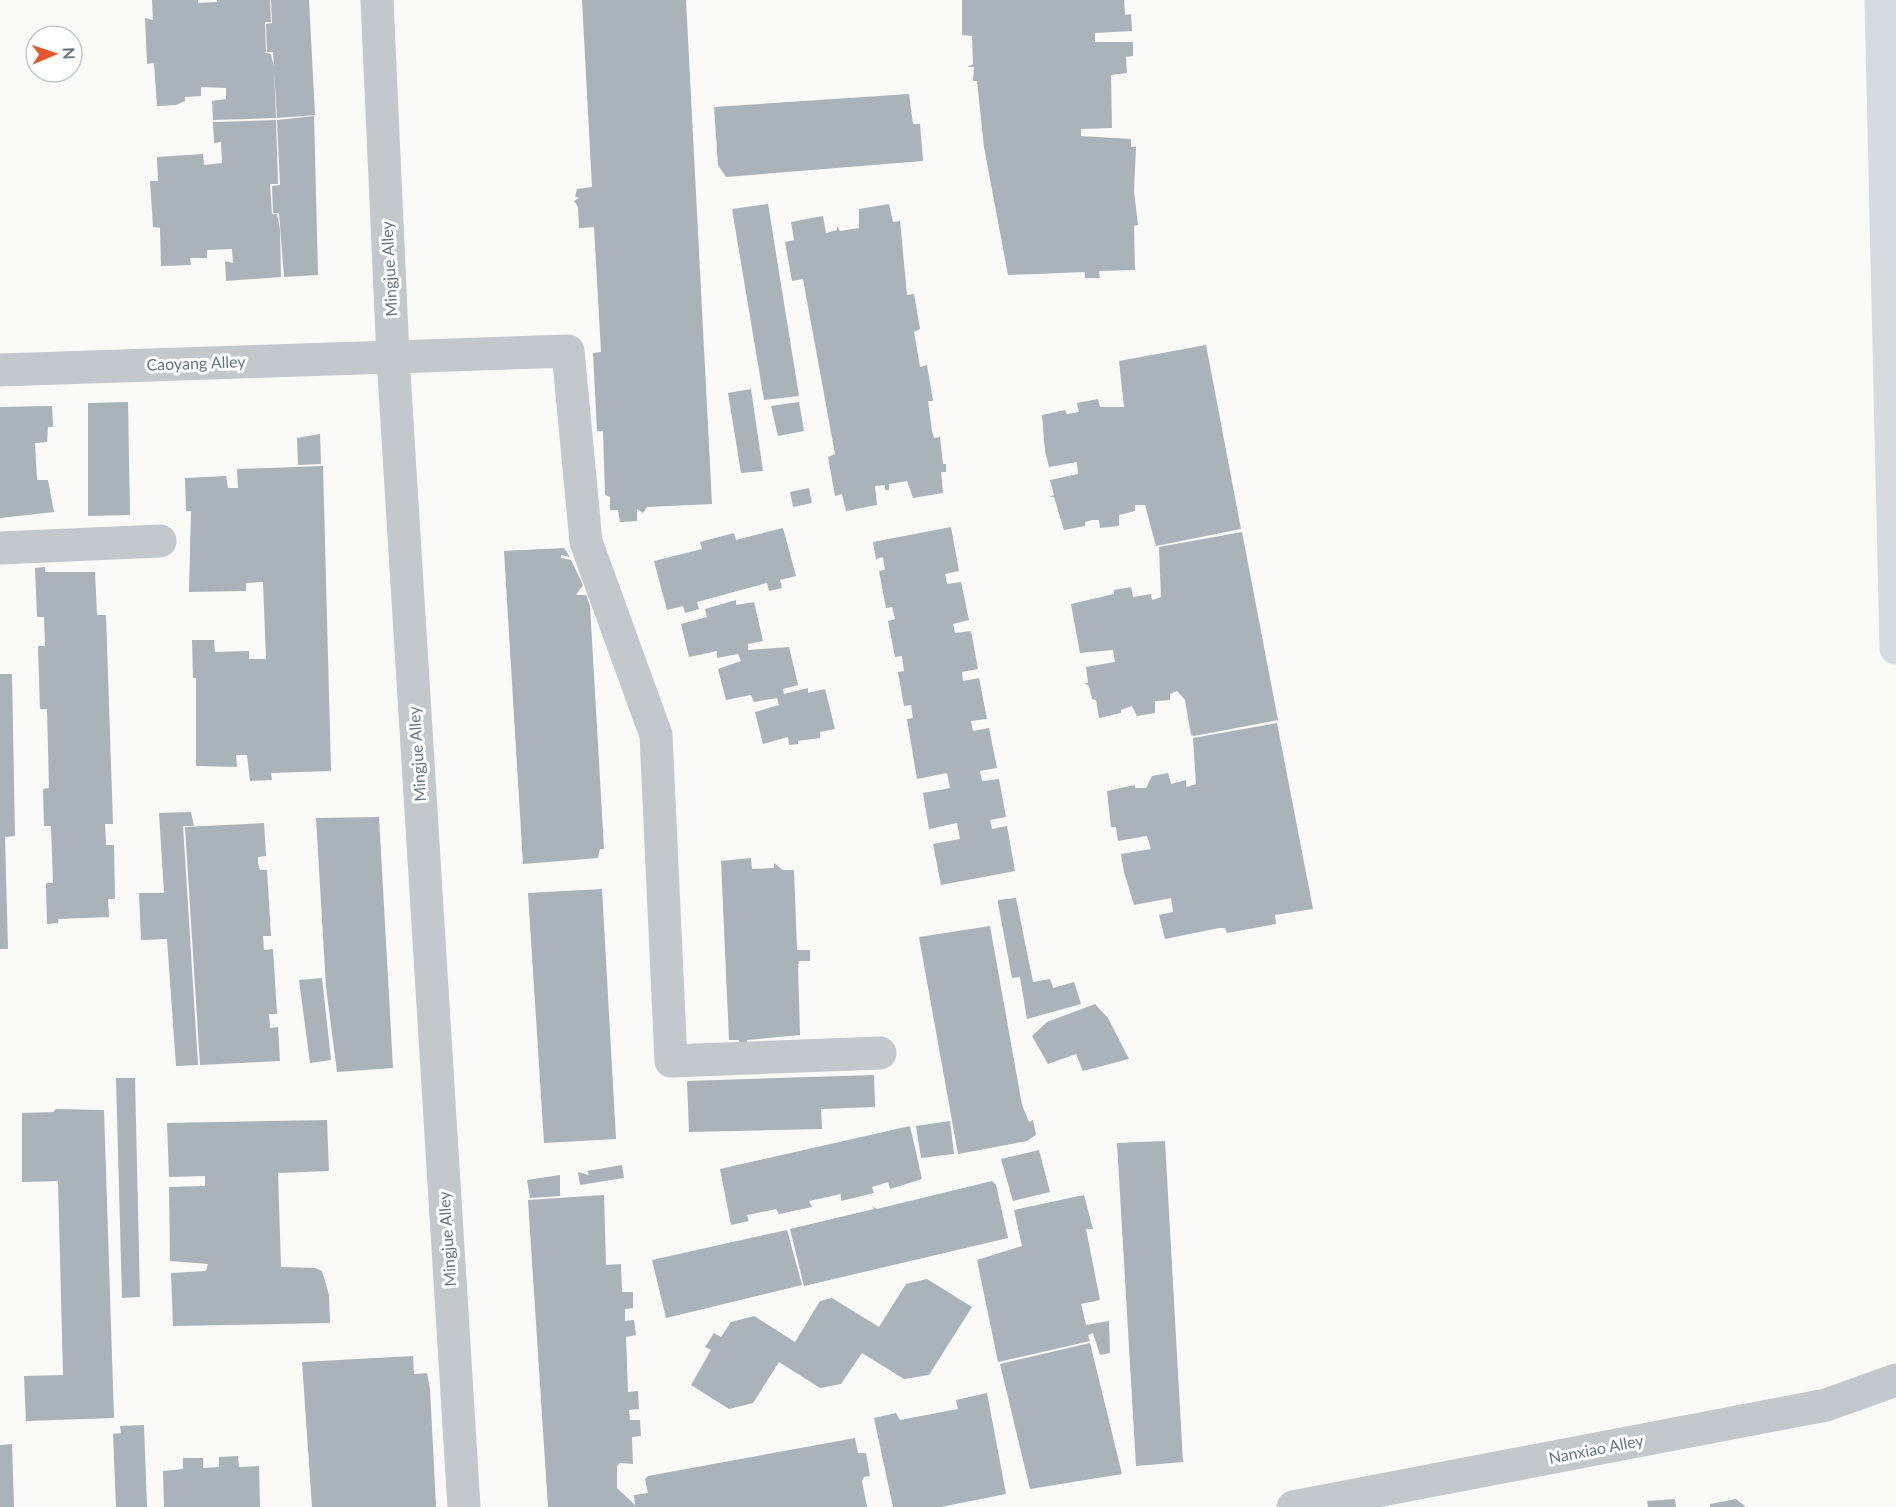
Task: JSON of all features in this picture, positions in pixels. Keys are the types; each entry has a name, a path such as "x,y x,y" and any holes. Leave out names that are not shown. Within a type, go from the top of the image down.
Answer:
{"main road":[{"path":"1881,0 1896,648"}],"street":[{"name":"Mingjue Alley","path":"377,0 393,357 464,1507"},
{"name":"Caoyang Alley","path":"0,370 568,351 586,542 656,735 672,1061 879,1053"},
{"path":"0,548 160,541"},
{"name":"Nanxiao Alley","path":"1293,1507 1826,1405 1896,1380"}],"building":[{"path":"152,0 198,0 198,3 217,2 217,0 270,0 271,22 265,22 266,52 264,52 271,54 274,67 276,118 213,120 212,101 226,99 226,88 201,87 201,96 185,97 185,101 176,105 157,106 154,63 147,64 145,18 153,20"},
{"path":"271,0 309,0 315,115 277,118 273,52 267,52 266,24 272,23"},
{"path":"582,0 686,0 712,504 647,507 643,513 637,509 637,521 620,522 618,510 610,510 610,497 605,495 603,431 597,431 593,353 601,352 594,227 579,228 578,207 574,201 579,198 575,196 577,189 592,187"},
{"path":"962,0 1124,0 1125,15 1131,14 1132,31 1095,33 1095,42 1133,42 1133,56 1126,57 1127,73 1111,75 1112,128 1081,129 1081,136 1131,139 1131,147 1136,147 1134,191 1138,225 1134,226 1135,270 1099,271 1100,278 1085,278 1085,272 1008,275 984,147 977,81 973,81 974,67 968,67 973,64 972,36 962,35"},
{"path":"909,94 913,124 920,124 923,161 726,177 718,165 714,107"},
{"path":"314,116 318,275 284,277 279,213 273,213 272,186 280,185 277,120"},
{"path":"276,120 278,184 270,184 272,214 277,214 280,230 281,277 226,281 225,261 233,263 232,249 207,250 207,258 190,258 191,265 161,266 160,228 153,227 150,181 158,181 157,157 203,154 204,165 222,163 221,142 214,143 213,122"},
{"path":"768,204 799,396 764,400 732,209"},
{"path":"889,204 893,222 900,221 907,295 914,294 920,329 914,332 920,367 927,365 933,401 928,401 932,431 934,438 940,437 946,472 941,472 943,493 913,498 907,481 889,484 889,490 885,490 885,485 875,486 877,505 846,511 842,494 835,496 828,457 835,454 803,279 792,281 785,242 794,240 791,222 823,216 826,233 837,230 837,226 840,231 859,228 859,209"},
{"path":"1206,345 1241,529 1156,546 1145,505 1135,505 1135,511 1119,515 1119,526 1100,528 1099,520 1092,520 1085,522 1085,526 1064,530 1054,497 1049,497 1054,495 1050,480 1078,474 1077,462 1049,467 1045,451 1042,415 1065,410 1067,414 1079,412 1077,403 1098,399 1100,407 1124,407 1119,361"},
{"path":"751,389 763,471 741,473 728,393"},
{"path":"128,402 130,515 88,516 88,403"},
{"path":"799,402 804,431 778,436 771,406"},
{"path":"52,406 53,427 48,427 47,442 35,443 37,480 48,480 54,512 0,518 0,407"},
{"path":"320,434 321,464 298,465 297,438"},
{"path":"323,466 331,771 271,773 272,780 250,781 247,755 236,755 237,767 196,766 196,678 193,678 192,640 214,640 215,652 249,651 249,659 266,659 263,582 246,583 246,591 189,592 191,511 186,511 185,478 226,476 228,488 238,488 237,469"},
{"path":"809,488 812,503 793,507 790,492"},
{"path":"951,527 959,571 945,574 947,584 961,582 969,620 953,624 955,633 971,631 978,669 962,672 963,681 979,678 987,719 971,721 973,731 989,728 997,768 980,771 982,781 999,779 1006,817 990,820 992,829 1007,826 1015,871 941,885 933,844 960,839 957,823 929,829 923,793 950,788 947,773 917,779 907,719 913,718 911,705 904,706 898,672 904,671 902,656 895,657 888,621 895,619 892,607 886,608 879,571 885,570 883,557 876,559 873,542"},
{"path":"783,528 796,576 780,580 782,588 769,591 767,583 697,602 699,609 685,613 683,606 667,610 654,561 702,549 700,542 734,533 736,540"},
{"path":"1242,532 1278,720 1194,736 1191,735 1185,700 1177,691 1170,694 1170,700 1155,701 1155,713 1137,716 1132,706 1121,710 1121,713 1099,718 1096,700 1092,699 1089,686 1084,683 1088,683 1086,667 1115,662 1113,650 1080,653 1071,604 1114,594 1114,590 1131,587 1133,597 1151,594 1152,600 1161,597 1159,547"},
{"path":"564,548 570,557 561,555 561,558 571,560 583,585 576,595 586,595 590,606 604,849 600,849 598,858 523,864 504,551"},
{"path":"45,567 45,572 95,572 97,615 106,615 113,824 105,824 106,845 114,845 115,899 108,899 109,917 58,919 58,923 47,924 46,883 53,883 51,826 44,826 43,789 49,788 47,709 40,709 38,646 45,646 44,617 37,617 35,568"},
{"path":"736,600 736,605 754,602 763,641 748,644 748,650 789,647 798,685 783,689 784,694 808,688 808,693 825,689 835,729 820,732 820,738 798,741 798,744 789,745 788,737 763,744 755,712 779,705 777,698 754,702 751,695 726,700 718,669 741,661 738,654 717,658 717,651 689,657 681,624 707,617 705,609"},
{"path":"0,674 12,674 15,836 5,837 8,949 0,949"},
{"path":"1277,723 1313,909 1275,915 1276,924 1227,933 1225,928 1219,928 1165,939 1159,915 1173,912 1171,898 1134,905 1124,872 1121,854 1151,849 1147,836 1118,841 1116,827 1111,827 1107,791 1135,785 1135,788 1146,788 1152,776 1168,773 1171,784 1186,780 1186,787 1196,784 1193,738"},
{"path":"191,812 194,826 183,826 198,1065 176,1066 167,939 141,940 139,893 164,893 159,813"},
{"path":"379,817 393,1068 337,1072 326,987 316,818"},
{"path":"264,823 266,856 258,857 258,863 260,870 267,870 271,936 263,936 264,950 273,949 277,1014 269,1014 270,1028 278,1027 280,1061 200,1065 185,827"},
{"path":"751,858 752,869 774,868 774,863 783,870 794,870 797,950 810,950 810,961 799,961 798,965 800,1035 747,1040 747,1046 739,1044 739,1040 729,1040 721,861"},
{"path":"602,889 616,1139 544,1143 528,893"},
{"path":"1016,898 1033,982 1050,979 1053,988 1074,982 1081,1004 1027,1019 1020,977 1012,978 998,903 998,900"},
{"path":"990,926 1022,1105 1029,1122 1033,1120 1036,1135 1027,1141 958,1154 919,937"},
{"path":"322,978 331,1060 310,1063 299,980"},
{"path":"1095,1004 1108,1018 1129,1059 1083,1071 1076,1054 1048,1064 1032,1036 1047,1022"},
{"path":"874,1075 875,1107 821,1109 822,1129 689,1132 687,1081"},
{"path":"116,1078 135,1078 140,1297 122,1298"},
{"path":"56,1109 104,1110 114,1418 26,1421 24,1376 63,1375 58,1181 22,1182 22,1113 53,1112"},
{"path":"327,1120 329,1171 278,1173 281,1267 315,1268 322,1271 329,1295 330,1323 173,1326 171,1273 206,1271 208,1264 170,1261 169,1187 205,1186 205,1176 169,1177 167,1123"},
{"path":"950,1121 954,1154 921,1158 916,1126"},
{"path":"910,1126 922,1179 890,1189 888,1182 872,1187 874,1193 841,1201 841,1194 809,1201 812,1207 779,1214 776,1209 747,1215 749,1221 731,1225 720,1169"},
{"path":"1165,1141 1183,1462 1136,1466 1117,1143"},
{"path":"1039,1150 1050,1192 1013,1201 1001,1159"},
{"path":"622,1165 624,1178 580,1185 578,1172 589,1175 587,1171"},
{"path":"560,1175 560,1196 530,1198 527,1180"},
{"path":"992,1181 996,1185 1008,1238 804,1286 790,1229 874,1209 872,1206 877,1209"},
{"path":"604,1195 606,1265 621,1264 622,1292 633,1292 633,1308 625,1309 625,1321 634,1320 636,1335 626,1337 628,1392 638,1391 639,1409 629,1410 630,1420 640,1420 641,1436 632,1437 633,1464 620,1463 617,1466 617,1488 635,1505 634,1495 648,1493 645,1479 648,1476 855,1438 858,1453 866,1453 870,1476 864,1477 862,1481 867,1507 548,1507 528,1200"},
{"path":"1084,1195 1093,1229 1086,1229 1100,1300 1081,1304 1086,1325 1109,1321 1110,1353 1100,1355 1093,1333 1088,1335 1090,1341 998,1362 977,1260 1022,1246 1014,1210"},
{"path":"787,1230 802,1285 666,1318 652,1260"},
{"path":"927,1279 972,1307 929,1375 904,1379 862,1353 841,1384 820,1388 779,1362 753,1403 729,1409 691,1385 711,1350 705,1347 714,1333 721,1337 731,1322 754,1316 795,1342 820,1301 832,1298 879,1327 906,1284"},
{"path":"1090,1343 1122,1474 1030,1489 1000,1364"},
{"path":"413,1356 414,1374 427,1373 430,1389 436,1507 312,1507 302,1362"},
{"path":"987,1393 1006,1494 941,1507 893,1507 874,1418 896,1413 900,1420 958,1409 956,1400"},
{"path":"144,1425 147,1507 116,1507 113,1434 121,1433 120,1426"},
{"path":"12,1444 14,1507 0,1507 0,1445"},
{"path":"238,1456 239,1467 259,1466 260,1507 164,1507 163,1471 183,1469 183,1458 203,1458 203,1468 219,1467 219,1457"},
{"path":"1675,1499 1676,1507 1648,1507 1647,1501"},
{"path":"1736,1499 1746,1507 1710,1507 1710,1504"}]}
